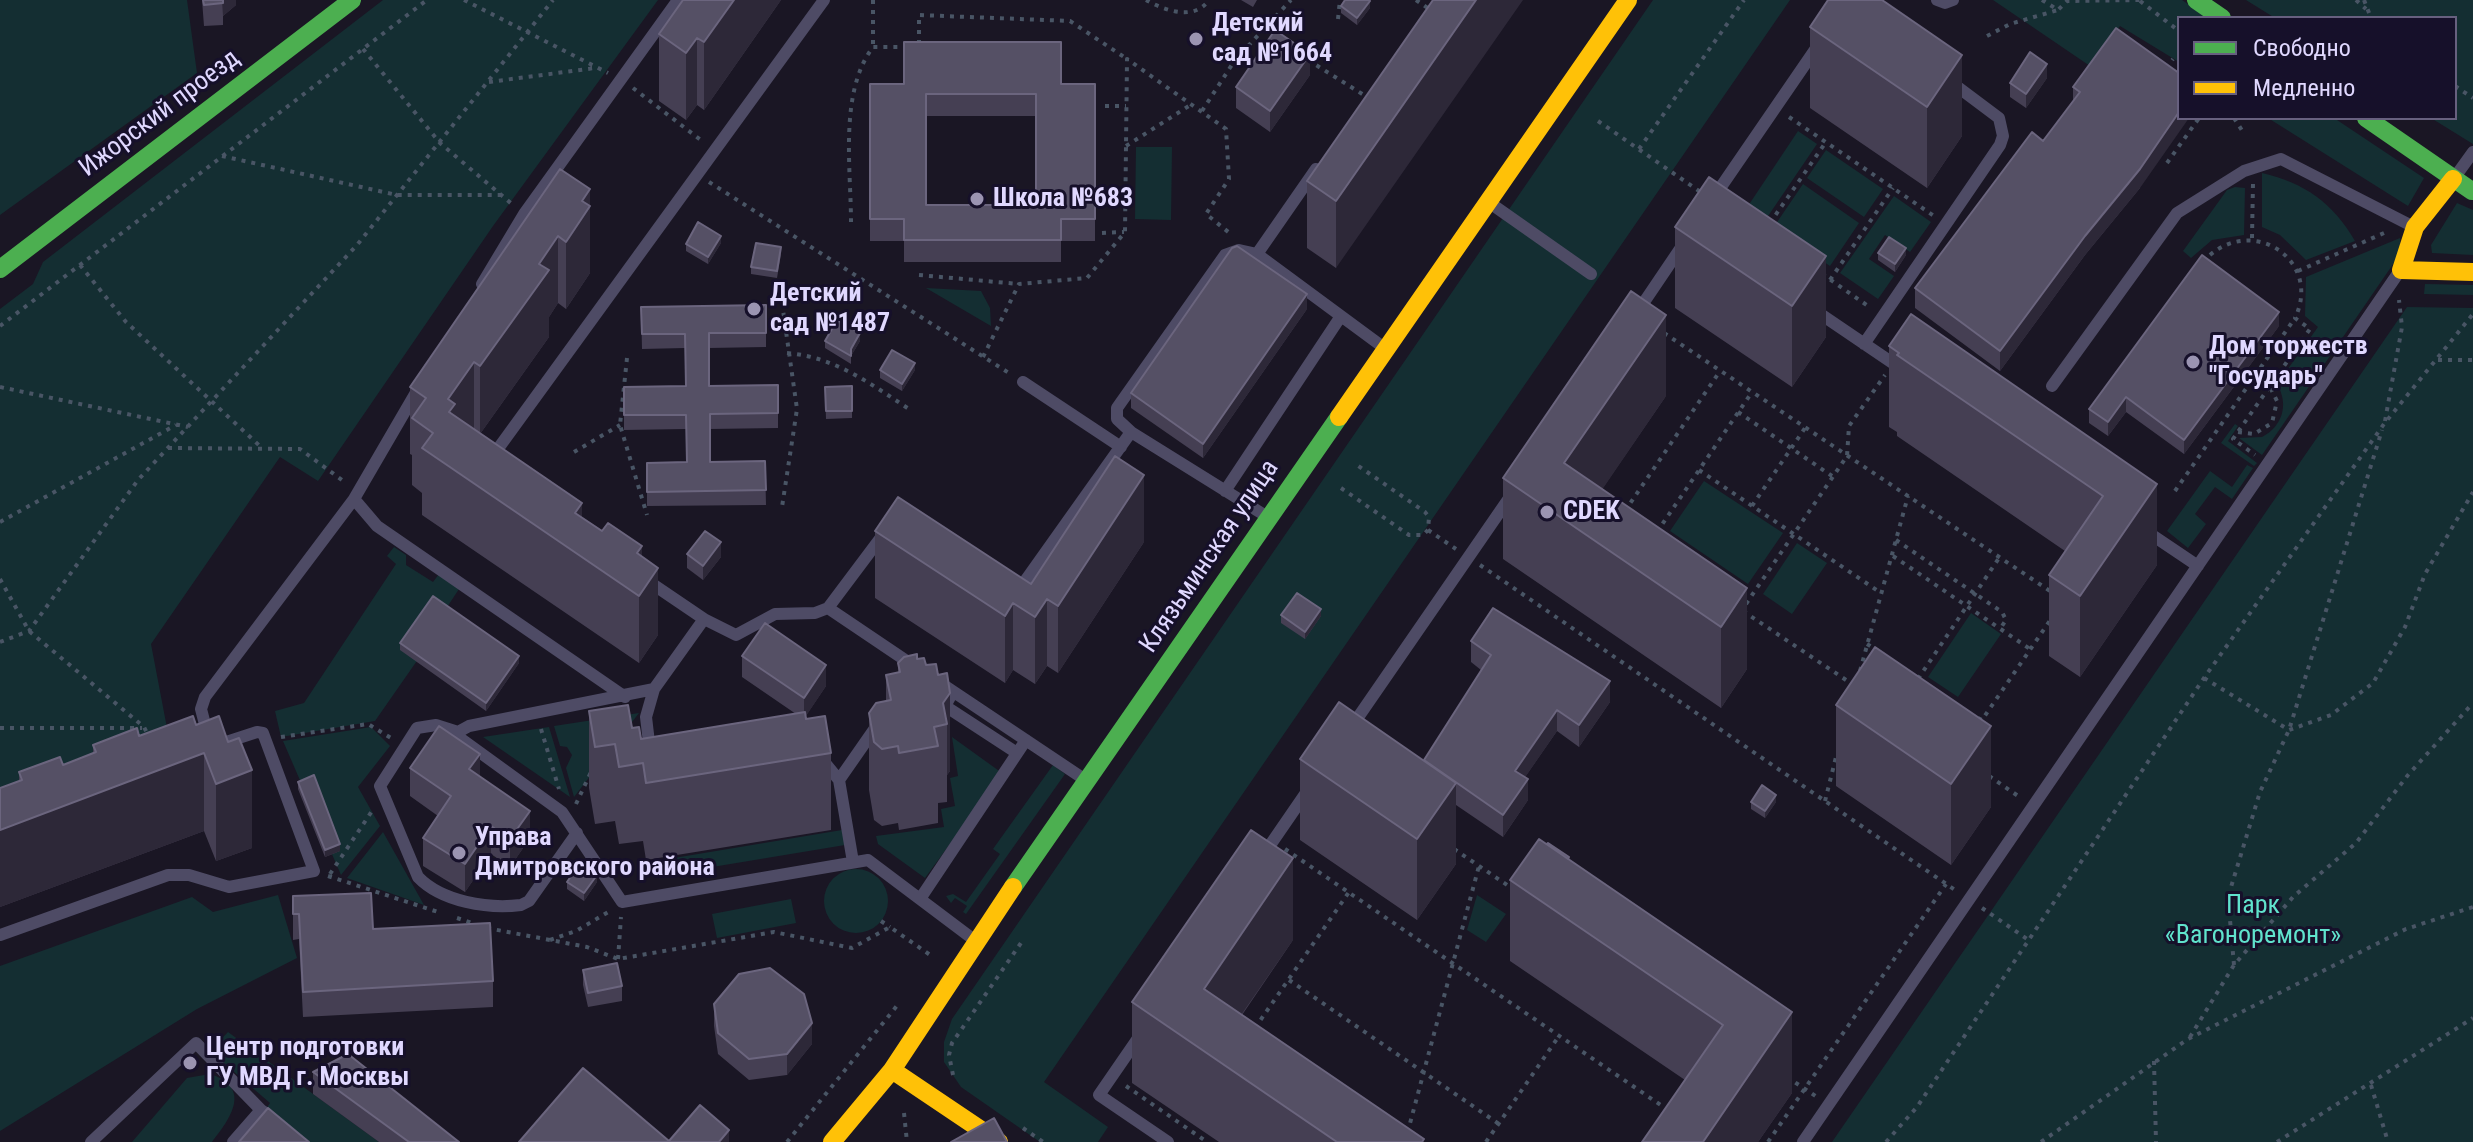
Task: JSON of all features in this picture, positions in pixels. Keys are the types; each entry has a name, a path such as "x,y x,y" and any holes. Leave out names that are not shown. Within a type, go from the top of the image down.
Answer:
{"street":[{"name":"Ижорский проезд","path":"0,269 352,0"},
{"name":"Клязьминская улица","path":"832,1142 892,1070 976,941 1628,0"},
{"path":"2196,0 2219,16"},
{"path":"2369,120 2473,192"},
{"path":"2453,179 2410,224 2401,270 2473,272"},
{"path":"892,1070 999,1142"}],"lane":[{"path":"475,296 524,214 678,0"},
{"path":"483,470 824,0"},
{"path":"1937,0 1945,3 1953,0"},
{"path":"1706,209 1830,29"},
{"path":"1864,344 2000,145 2002,126 1991,110 1936,72"},
{"path":"2453,179 2473,152"},
{"path":"2052,386 2177,213 2253,169 2281,159 2410,224"},
{"path":"1257,254 1321,162"},
{"path":"1487,201 1591,274"},
{"path":"1627,327 1695,228"},
{"path":"1268,518 1131,432 1116,415 1126,396 1225,255 1239,250 1257,254 1385,348"},
{"path":"1803,1142 2401,270"},
{"path":"1800,300 1906,372"},
{"path":"1225,491 1341,316"},
{"path":"0,935 168,875 189,875 229,887 314,871 263,733 257,732 205,749 205,697 356,495 425,377"},
{"path":"1023,382 1121,447"},
{"path":"1000,590 1013,598 1131,432"},
{"path":"1345,737 1521,481"},
{"path":"356,495 377,526 625,697"},
{"path":"2132,522 2198,566"},
{"path":"639,575 704,619 736,635 775,614 815,613 828,608 891,524 895,523"},
{"path":"828,608 1087,781"},
{"path":"653,770 646,717 654,689 704,619"},
{"path":"909,681 918,668"},
{"path":"577,833 529,901 513,906 454,900 418,877 380,786 422,725 436,725 458,732 469,726 654,689"},
{"path":"953,691 945,706 1017,753"},
{"path":"839,780 883,718"},
{"path":"458,732 460,738 568,819 622,902 868,860 976,941"},
{"path":"920,899 1026,740"},
{"path":"808,752 830,766 839,780 853,862"},
{"path":"1256,866 1319,775"},
{"path":"1149,1022 1099,1095 1168,1142"},
{"path":"91,1142 196,1043 261,1110 281,1126"},
{"path":"233,1142 261,1110"}],"path":[{"path":"0,326 427,0"},
{"path":"464,0 622,80 714,150"},
{"path":"0,642 29,631 138,480 357,245 553,0"},
{"path":"851,222 856,81 861,63 873,47 873,0"},
{"path":"1146,0 1161,9 1186,13 1203,8 1209,0"},
{"path":"1202,111 1235,60 1291,0"},
{"path":"1338,19 1340,0"},
{"path":"1416,0 1429,9"},
{"path":"1639,149 1744,0"},
{"path":"2042,0 2058,10"},
{"path":"1987,36 2010,24 2058,10 2067,1 2141,0 2177,29"},
{"path":"2356,0 2367,10"},
{"path":"2364,0 2370,16"},
{"path":"873,47 919,47 919,15 1070,21 1226,129 1229,179 1206,214 1257,254"},
{"path":"1262,31 1275,39"},
{"path":"363,49 440,143 524,214"},
{"path":"1301,56 1367,97"},
{"path":"919,275 1019,284 1087,278 1125,232 1127,59"},
{"path":"2153,59 2166,68 2173,59"},
{"path":"488,82 598,67"},
{"path":"1126,147 1192,104"},
{"path":"1105,106 1126,106"},
{"path":"1775,108 1946,224"},
{"path":"2167,163 2198,120"},
{"path":"2235,120 2243,132"},
{"path":"1598,121 1692,185"},
{"path":"1767,227 1826,142"},
{"path":"222,156 397,195 501,195"},
{"path":"2252,238 2253,169"},
{"path":"697,174 1023,382"},
{"path":"1830,280 1893,188"},
{"path":"2298,271 2410,224"},
{"path":"1102,233 1125,232"},
{"path":"2175,491 2295,318 2302,290 2298,271 2280,248 2252,238 2225,244 2210,255"},
{"path":"80,265 126,322 262,448"},
{"path":"1818,272 1883,316"},
{"path":"983,357 1019,284"},
{"path":"2234,965 2228,897 2260,792 2289,730 2384,424 2402,327 2399,298"},
{"path":"782,303 797,409 782,507"},
{"path":"1886,1142 1917,1107 2204,678 2384,424 2473,314"},
{"path":"2255,455 2233,439 2310,329 2295,318"},
{"path":"1660,330 2057,599"},
{"path":"787,353 812,355 841,366 912,411"},
{"path":"627,358 620,425 647,515"},
{"path":"2438,360 2473,360"},
{"path":"1893,363 1849,426 1847,456 1742,610 1856,687 1908,496"},
{"path":"1621,521 1720,371"},
{"path":"2238,432 2254,434 2272,423 2277,401 2270,386"},
{"path":"0,387 188,427"},
{"path":"1656,534 1752,392"},
{"path":"1738,412 1833,476"},
{"path":"0,522 176,425"},
{"path":"574,452 620,425"},
{"path":"1752,506 1805,428"},
{"path":"168,448 300,449 356,495"},
{"path":"1341,488 1409,535 1423,535 1428,530 1429,517 1425,512 1357,465"},
{"path":"1699,470 1881,593"},
{"path":"2289,730 2331,715 2373,683 2405,627 2425,574 2473,492"},
{"path":"1428,530 2030,941"},
{"path":"1896,540 2005,614 2006,620 2000,629"},
{"path":"1892,556 2030,649"},
{"path":"1911,690 1999,558"},
{"path":"0,579 29,631 144,727 150,739"},
{"path":"1974,732 2056,610"},
{"path":"1867,644 1880,652"},
{"path":"1906,669 1931,687"},
{"path":"2204,678 2289,730"},
{"path":"2188,1039 2234,965 2293,897 2356,843 2408,775 2473,703"},
{"path":"1969,712 1982,720"},
{"path":"537,713 568,819"},
{"path":"263,733 281,737 368,724 404,747"},
{"path":"0,728 144,727"},
{"path":"1825,801 1837,756"},
{"path":"568,819 594,765"},
{"path":"1982,771 2005,786"},
{"path":"329,876 382,796"},
{"path":"1274,840 1674,1114"},
{"path":"1454,849 1518,893"},
{"path":"1405,1142 1479,866"},
{"path":"314,871 491,930 587,947 618,959 774,932 852,948 890,927"},
{"path":"1768,1142 1946,884"},
{"path":"1248,1039 1349,892"},
{"path":"550,940 576,931 622,902"},
{"path":"618,959 622,902"},
{"path":"2041,1142 2188,1039 2406,929 2473,907"},
{"path":"881,921 933,957 927,966"},
{"path":"957,1080 950,1066 952,1043 1021,943"},
{"path":"1289,980 1499,1124"},
{"path":"787,1142 903,998"},
{"path":"2277,1142 2473,1018"},
{"path":"1486,1142 1559,1036"},
{"path":"2154,1061 2156,1142"},
{"path":"1779,1071 1828,1105"},
{"path":"1124,1085 1207,1142"},
{"path":"2371,1085 2388,1142"},
{"path":"903,1111 907,1142"},
{"path":"1022,1128 1043,1142"}],"green space":[{"path":"0,0 187,0 197,73 0,215"},
{"path":"383,0 658,0 493,226 318,481 280,457 151,644 171,749 0,816 0,309 33,284 43,262"},
{"path":"1653,0 1790,0 1044,1082 1108,1127 1098,1142 1040,1142 961,1087 944,1062 944,1042 952,1019"},
{"path":"1993,0 2182,0 2205,16 2177,16 2177,61 2120,26 2090,66"},
{"path":"2246,0 2473,0 2473,144 2434,120 2457,120 2457,16 2272,16"},
{"path":"2271,120 2337,120 2424,178 2408,206"},
{"path":"1798,131 1817,144 1764,222 1746,209"},
{"path":"1136,147 1172,147 1171,220 1135,219"},
{"path":"1826,150 1883,189 1864,217 1807,178"},
{"path":"2262,173 2292,182 2316,196 2337,216 2355,241 2306,260 2280,235 2262,227"},
{"path":"1803,184 1859,223 1830,266 1773,228"},
{"path":"2245,188 2244,235 2212,240 2191,258 2183,251 2227,190"},
{"path":"1894,196 1931,222 1910,252 1885,235 1869,259 1894,276 1878,299 1840,273"},
{"path":"2457,203 2473,210 2473,255 2432,253 2431,245"},
{"path":"2400,238 2400,254 2262,455 2239,438 2262,437 2275,427 2282,414 2283,399 2277,384 2318,327 2305,316 2306,277"},
{"path":"2425,284 2473,285 2473,295 2424,294"},
{"path":"926,288 981,291 990,308 991,326"},
{"name":"Парк «Вагоноремонт»","path":"2407,307 2473,308 2473,1142 1832,1142"},
{"path":"2235,424 2238,426 2228,441 2257,463 2254,466 2221,443"},
{"path":"2247,465 2253,468 2232,499 2215,487 2195,514 2206,524 2188,548 2167,531 2210,471 2232,487"},
{"path":"1704,481 1783,533 1748,584 1670,531"},
{"path":"1797,543 1827,563 1792,614 1763,594"},
{"path":"394,547 406,555 406,565 433,582 442,570 463,583 420,648 421,655 375,721 281,737 275,711 304,703 396,564 387,556"},
{"path":"1971,613 2001,634 1958,697 1928,677"},
{"path":"639,713 574,797 566,768 572,755 567,747 560,746 554,726"},
{"path":"371,727 390,746 358,787 380,826 341,875 283,741"},
{"path":"549,727 570,797 483,737"},
{"path":"952,737 1002,773 925,878 878,844 876,836 944,827 941,809 955,806 950,778 958,776"},
{"path":"1053,765 1065,774 966,914 963,912 967,906 955,898 951,903 946,896 953,894 966,902 1000,854 993,849"},
{"path":"842,830 845,845 652,877 650,862"},
{"path":"383,832 424,905 347,878"},
{"path":"856,869 879,878 888,901 879,924 856,933 833,924 824,901 833,878"},
{"path":"278,895 297,958 197,1009 0,1131 0,966 192,897 213,912"},
{"path":"1477,895 1506,914 1486,942 1467,930"},
{"path":"791,899 796,923 717,938 712,914"},
{"path":"228,1032 379,1142 310,1142 266,1109 270,1103 210,1051"},
{"path":"210,1074 231,1087 234,1096 231,1114 212,1142 132,1142 187,1078"}],"building":[{"path":"203,0 223,0 223,3 204,5"},
{"path":"683,0 734,0 704,42 697,38 686,53 659,34"},
{"path":"1345,0 1370,1 1357,18 1341,6"},
{"path":"1433,0 1476,0 1336,201 1307,181"},
{"path":"1828,0 1882,0 1962,55 1927,107 1810,27"},
{"path":"2116,28 2177,72 2177,115 2140,169 2085,236 2000,351 1915,288 2032,132 2043,141 2080,92 2073,87"},
{"path":"1275,30 1310,54 1270,111 1236,87"},
{"path":"904,42 1061,42 1061,84 1095,84 1095,219 1061,219 1061,240 904,240 904,219 870,219 870,84 904,84","holes":["926,94 1036,94 1036,205 926,205"]},
{"path":"2030,52 2047,64 2026,94 2010,83"},
{"path":"560,169 590,189 582,201 590,206 566,242 558,236 539,264 549,270 480,366 474,362 448,399 455,404 449,412 582,503 575,513 602,531 608,523 642,546 637,553 658,568 639,596 422,448 433,433 412,418 426,398 410,387"},
{"path":"1709,177 1826,256 1792,306 1675,227"},
{"path":"698,222 721,236 708,257 686,244"},
{"path":"1889,237 1906,248 1895,264 1878,253"},
{"path":"756,243 781,247 777,271 751,267"},
{"path":"1237,246 1307,294 1203,444 1131,393 1232,248"},
{"name":"Дом торжеств \"Государь\"","path":"2202,255 2279,312 2184,440 2126,397 2108,422 2089,409"},
{"path":"1631,291 1666,315 1564,463 1747,588 1721,627 1503,478"},
{"path":"766,305 766,333 709,333 709,386 778,385 778,413 710,414 710,462 765,461 766,490 647,492 647,463 687,462 686,415 624,415 624,387 686,386 685,334 642,334 641,307"},
{"path":"1911,314 2157,484 2080,596 2049,575 2103,496 1897,355 1899,353 1889,346"},
{"path":"837,320 860,333 851,349 851,356 825,341"},
{"path":"892,350 915,363 902,384 880,370"},
{"path":"852,386 852,411 826,411 825,387"},
{"path":"1115,456 1144,475 1058,606 1047,599 1035,617 1013,603 1005,616 875,531 898,497 1031,584"},
{"path":"705,531 721,542 703,566 687,554"},
{"path":"1297,593 1321,609 1305,632 1281,615"},
{"path":"433,596 519,656 486,703 400,643"},
{"path":"1493,608 1610,681 1579,725 1557,710 1515,771 1528,779 1503,815 1424,760 1491,655 1471,641"},
{"path":"765,623 826,665 804,698 742,656"},
{"path":"1875,647 1991,726 1951,784 1836,705"},
{"path":"917,654 917,659 924,658 926,665 936,664 938,675 947,673 950,693 943,703 947,724 934,727 938,746 899,753 898,746 882,749 874,742 869,713 876,703 891,700 886,675 900,672 898,663 904,657"},
{"path":"1339,702 1456,783 1417,839 1300,759"},
{"path":"628,705 632,728 639,727 641,739 805,712 806,719 825,716 831,753 646,783 643,763 619,767 615,744 595,747 589,711"},
{"path":"193,716 196,725 219,716 228,742 239,738 252,770 216,784 204,753 0,830 0,788 22,780 19,772 60,757 63,765 96,752 93,745 137,728 139,736"},
{"path":"439,726 480,754 469,769 530,811 510,839 491,826 465,864 423,838 451,796 410,768"},
{"path":"314,775 340,844 325,850 298,782"},
{"path":"1762,785 1776,795 1765,811 1751,802"},
{"path":"1251,830 1293,858 1204,989 1424,1139 1422,1142 1337,1142 1132,1002"},
{"path":"1539,839 1792,1012 1703,1142 1642,1142 1723,1025 1510,880"},
{"path":"1547,844 1569,857 1568,859"},
{"path":"580,863 597,875 584,893 567,882"},
{"path":"371,893 373,929 490,923 493,981 303,992 299,914 293,914 293,896"},
{"path":"617,963 622,986 588,993 583,970"},
{"path":"770,968 804,994 812,1023 787,1054 749,1059 718,1033 714,1004 739,974"},
{"path":"348,1054 459,1142 409,1142 313,1072"},
{"path":"583,1068 669,1141 700,1105 729,1130 719,1142 519,1142"},
{"path":"268,1108 309,1142 239,1142"},
{"path":"994,1118 1007,1142 951,1142"}],"traffic: fast":[{"path":"0,269 352,0"},
{"path":"2196,0 2219,16"},
{"path":"2369,120 2472,191"},
{"path":"1013,887 1339,417"}],"traffic: slow":[{"path":"1339,417 1628,0"},
{"path":"2453,179 2415,227 2401,270 2473,272"},
{"path":"832,1142 892,1070 1013,887"},
{"path":"892,1070 999,1142"}],"place":[{"name":"Детский сад №1664","path":"1196,39"},
{"name":"Школа №683","path":"977,199"},
{"name":"Детский сад №1487","path":"754,309"},
{"name":"Дом торжеств \"Государь\"","path":"2193,362"},
{"name":"CDEK","path":"1547,512"},
{"name":"Управа Дмитровского района","path":"459,853"},
{"name":"Центр подготовки ГУ МВД г. Москвы","path":"190,1063"}]}
